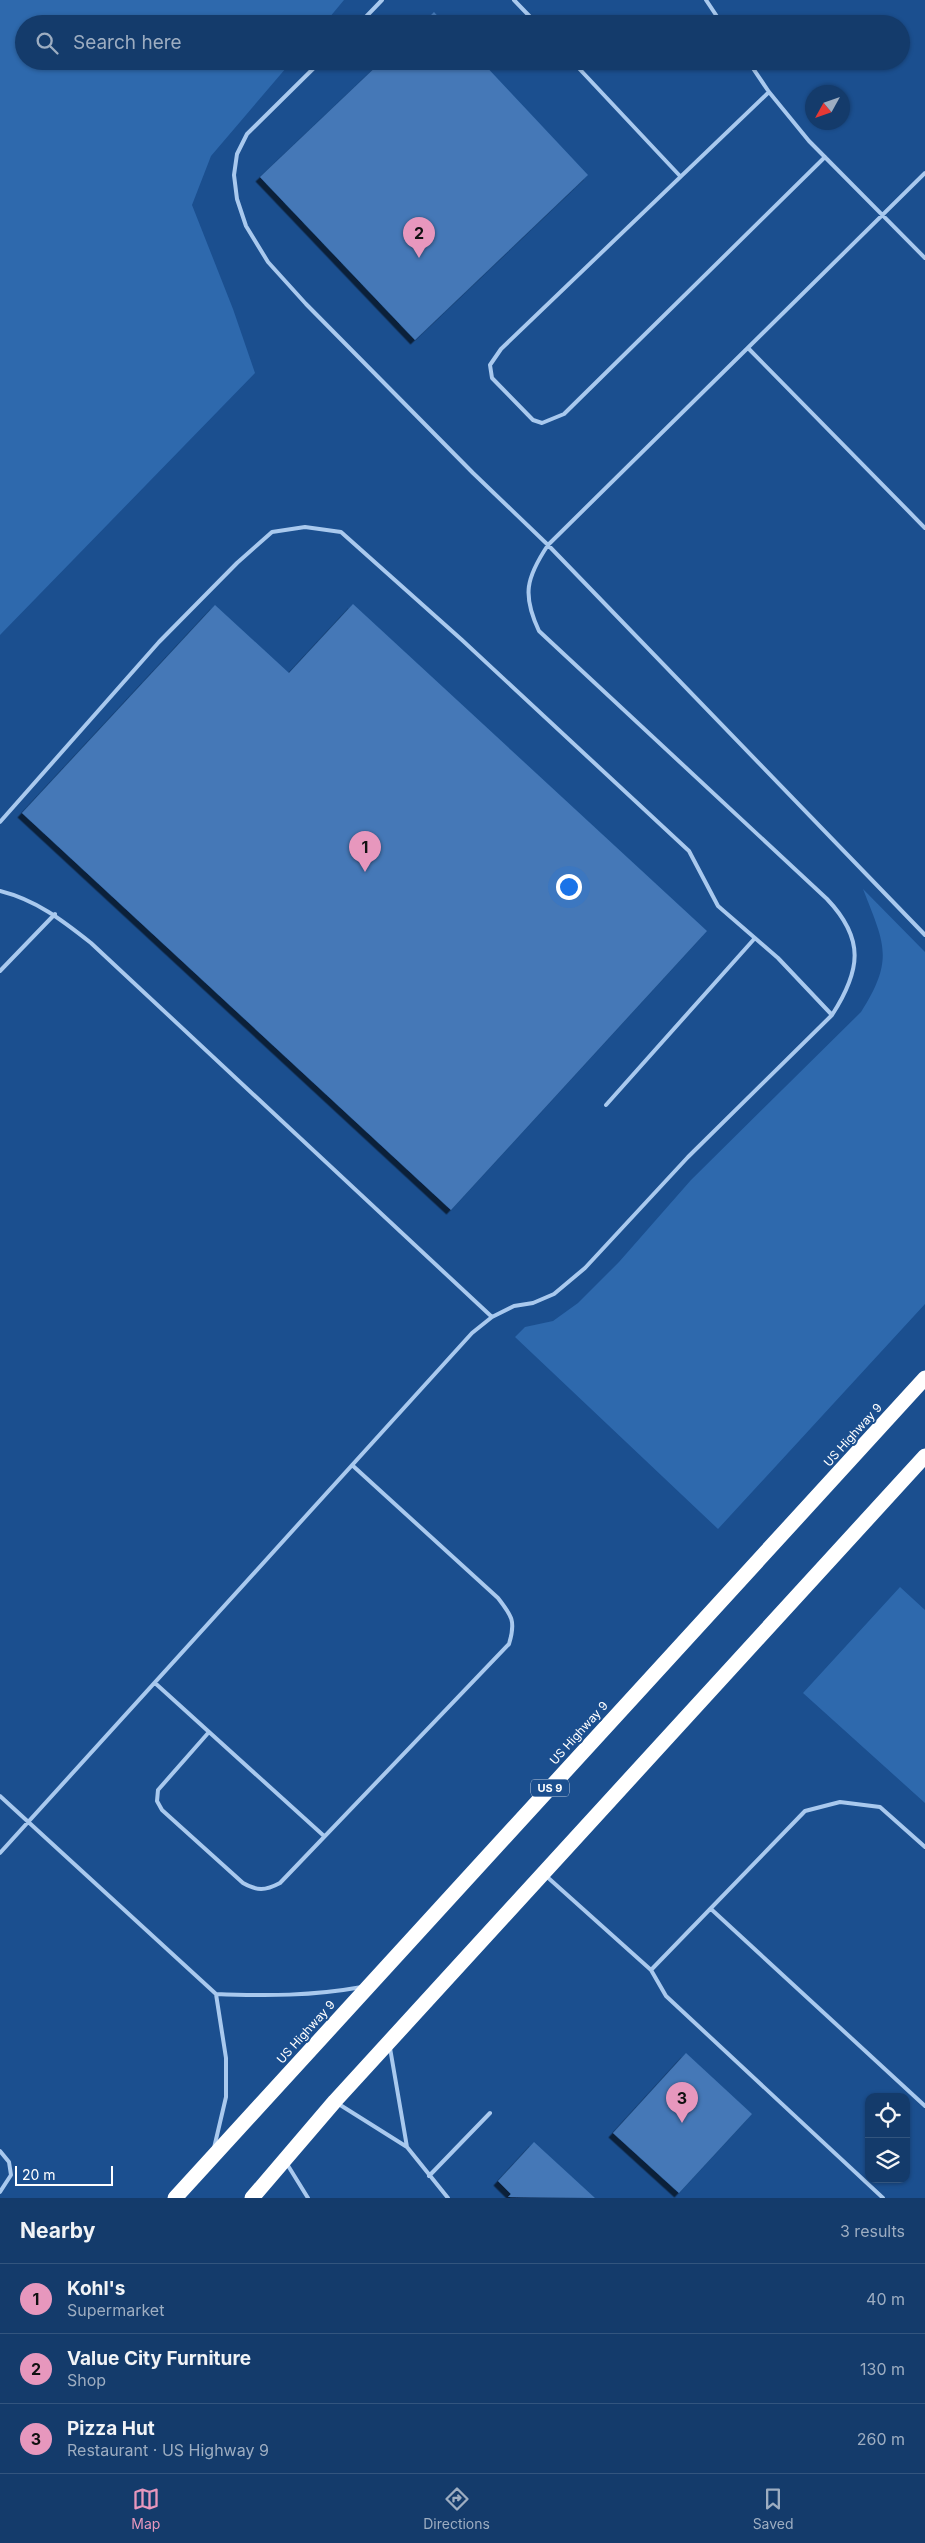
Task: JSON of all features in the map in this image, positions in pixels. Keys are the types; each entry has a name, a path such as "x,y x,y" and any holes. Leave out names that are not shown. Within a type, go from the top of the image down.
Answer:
{"highway":[{"name":"US Highway 9","path":"175,2198 925,1378"},
{"path":"252,2198 335,2101 925,1456"}],"lane":[{"path":"367,15 382,0"},
{"path":"514,0 528,15"},
{"path":"706,0 716,15"},
{"path":"312,70 247,134 237,154 234,175 236,199 246,226 268,262 306,304 473,473 548,545 925,935"},
{"path":"580,70 680,176"},
{"path":"754,70 808,141 925,258"},
{"path":"769,92 501,349 490,365 492,378 532,420 542,423 564,414 825,157"},
{"path":"0,1853 472,1333 492,1317 514,1306 533,1303 554,1294 585,1268 688,1157 832,1015 851,980 855,959 852,935 844,917 540,631 528,601 528,585 534,566 548,545 925,173"},
{"path":"748,348 925,528"},
{"path":"0,822 160,642 237,563 272,532 305,527 341,532 462,640 689,851 718,906 778,958 832,1015"},
{"path":"0,891 23,897 55,914 110,960 492,1317"},
{"path":"0,971 55,914"},
{"path":"606,1105 754,938"},
{"path":"208,1732 158,1790 157,1800 162,1810 242,1883 254,1889 267,1890 280,1883 509,1644 514,1628 510,1614 498,1598 352,1465"},
{"path":"155,1683 324,1836"},
{"path":"0,1796 216,1994 226,2058 226,2097 212,2157"},
{"path":"651,1970 804,1810 840,1802 880,1807 925,1847"},
{"path":"543,1874 651,1970 666,1996 883,2198"},
{"path":"711,1909 925,2106"},
{"path":"216,1994 322,1994 369,1985"},
{"path":"389,2044 407,2147"},
{"path":"335,2101 407,2147 448,2198"},
{"path":"429,2176 490,2113"},
{"path":"0,2151 9,2162 11,2175 0,2192"},
{"path":"284,2160 308,2198"}],"shaded area":[{"path":"0,0 344,0 332,15 15,15 15,70 284,70 211,156 192,205 233,309 255,373 0,635"},
{"path":"863,889 925,952 925,1304 718,1529 515,1337 525,1327 553,1321 578,1303 619,1262 691,1180 861,1012 879,978 883,951 881,938"},
{"path":"900,1587 925,1610 925,1803 803,1693"}],"building":[{"path":"373,70 489,70 588,175 415,340 260,177"},
{"path":"353,604 707,931 451,1210 22,813 215,605 289,673"},
{"path":"686,2053 752,2114 679,2193 613,2133"},
{"path":"534,2142 595,2198 508,2197 511,2194 498,2181"}],"place":[{"name":"Value City Furniture","path":"419,258"},
{"name":"Kohl's","path":"365,872"},
{"name":"Pizza Hut","path":"682,2123"}]}
